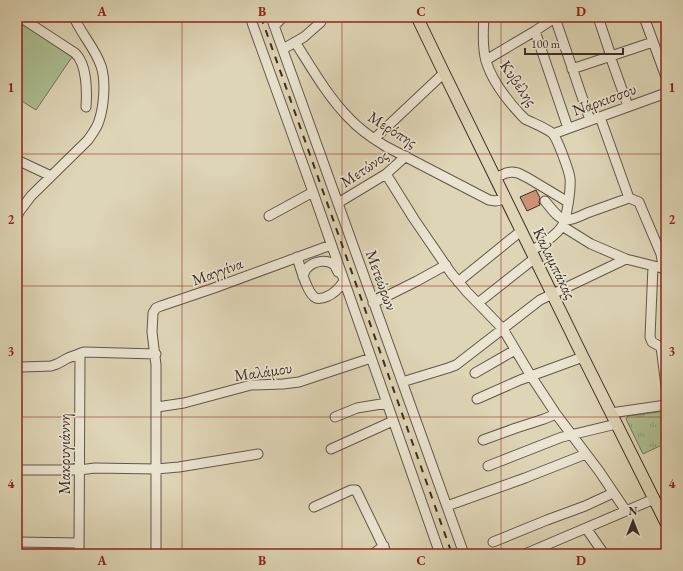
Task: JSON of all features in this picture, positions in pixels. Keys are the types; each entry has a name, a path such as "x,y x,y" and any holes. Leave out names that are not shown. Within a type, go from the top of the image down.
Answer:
{"main road":[{"name":"Καλαμπάκας","path":"419,17 444,73 505,199 616,424 654,499 665,517"}],"street":[{"path":"20,17 79,57 86,82 86,107"},
{"path":"17,217 19,212 32,196 88,140 99,121 103,102 103,77 101,66 74,17"},
{"path":"250,17 332,245 341,278 371,358 440,554"},
{"name":"Μετεώρων","path":"271,17 464,554"},
{"path":"274,26 283,17"},
{"name":"Κυβέλης","path":"484,17 484,46 486,60 488,67 498,85 521,116 553,134"},
{"path":"486,60 535,31 555,17 590,120"},
{"path":"598,17 628,106"},
{"path":"644,17 666,77"},
{"path":"283,49 311,32 321,22"},
{"path":"535,31 568,128"},
{"name":"Μερόπης","path":"295,42 320,81 343,112 374,139 489,200 496,201 505,199"},
{"path":"572,69 653,42"},
{"path":"374,139 444,73"},
{"path":"664,93 666,103"},
{"name":"Νάρκισσου","path":"553,134 664,93"},
{"path":"600,117 629,198"},
{"path":"553,134 561,152 570,182 564,223"},
{"name":"Μετώνος","path":"338,204 386,174 406,156"},
{"path":"17,160 51,176"},
{"path":"495,178 506,173 518,173 568,202"},
{"path":"386,174 414,219 458,282 503,329 556,414 614,493 626,512"},
{"path":"268,216 313,192"},
{"path":"478,303 533,255 564,223 629,198 639,202 661,254 665,269 626,259 591,244 564,223 545,201"},
{"path":"458,282 521,231"},
{"name":"Μαγγίνα","path":"156,354 153,346 152,332 153,313 156,308 332,245"},
{"path":"297,257 303,277 312,295 316,298 321,298 334,293 341,278"},
{"path":"402,382 456,365 540,300 626,259"},
{"path":"303,277 306,269 312,264 320,261 326,261 335,266 341,278"},
{"path":"374,302 417,281 446,264"},
{"path":"653,266 650,339 653,343 661,347 666,386"},
{"path":"475,373 515,350"},
{"path":"22,367 51,366 84,352 156,354 156,554"},
{"name":"Μακρυγιάννη","path":"79,554 80,354"},
{"path":"477,399 520,380 583,357"},
{"name":"Μαλάμου","path":"157,407 184,402 251,385 300,382 371,358"},
{"path":"335,417 357,408 387,403"},
{"path":"611,413 666,405"},
{"path":"483,440 556,414"},
{"path":"331,449 393,421"},
{"path":"488,466 562,437 616,424"},
{"path":"17,470 179,467 258,454"},
{"path":"447,506 586,454"},
{"path":"314,507 351,490 356,490 386,550 373,554"},
{"path":"493,542 614,493"},
{"path":"525,554 541,551 586,528 654,499"},
{"path":"586,528 604,554"},
{"path":"17,542 79,543"}],"green space":[{"path":"17,20 72,57 36,110 17,98"},
{"path":"666,411 666,443 643,454 626,419 628,416"}],"building":[{"path":"536,190 540,198 540,205 527,211 520,197"}],"railway":[{"path":"261,17 452,554"}]}
